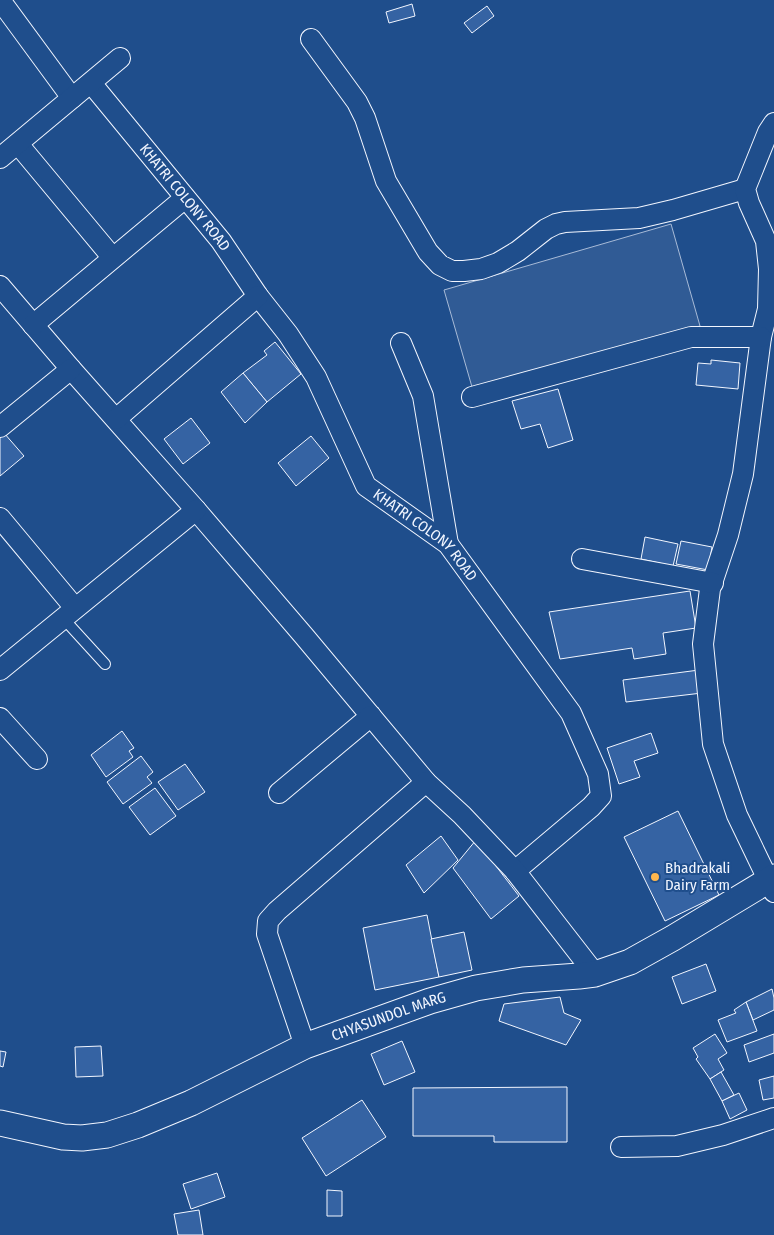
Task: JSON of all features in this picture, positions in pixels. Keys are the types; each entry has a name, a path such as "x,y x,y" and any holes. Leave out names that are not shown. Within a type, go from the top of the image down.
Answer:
{"street":[{"path":"0,0 72,98"},
{"path":"311,39 357,102 365,118 386,181 428,252 440,265 452,271 464,272 498,263 556,224 639,218 745,189"},
{"path":"0,158 120,58"},
{"name":"KHATRI COLONY ROAD","path":"91,83 221,240 258,296 288,334 316,377 366,486 448,544 571,713 598,774 601,796 591,807 515,871"},
{"path":"772,883 736,815 713,744 703,644 710,589 728,535 743,474 761,337 768,308 769,269 766,241 749,203 745,189 768,132 774,122"},
{"path":"18,144 112,258"},
{"path":"33,325 185,198"},
{"path":"0,286 196,510 426,782 462,815 515,871 595,974"},
{"path":"116,419 258,296"},
{"path":"472,397 691,337 761,337"},
{"path":"401,343 423,396 448,544"},
{"path":"0,427 71,369"},
{"path":"0,670 196,510"},
{"path":"0,518 69,613"},
{"path":"582,559 713,582"},
{"path":"280,793 371,716"},
{"path":"0,718 37,759"},
{"path":"305,1046 267,934 268,921 277,911 426,782"},
{"name":"CHYASUNDOL MARG","path":"0,1123 63,1137 82,1138 107,1135 138,1125 190,1103 305,1046 430,1001 476,988 523,980 595,974 630,962 772,883"},
{"path":"621,1146 677,1146 724,1135 774,1118"}],"lane":[{"path":"69,613 105,664"}],"shaded area":[{"path":"671,224 700,326 472,387 444,290"}],"building":[{"path":"412,4 415,16 389,23 386,12"},
{"path":"487,6 494,16 472,33 464,23"},
{"path":"275,342 301,374 267,402 243,373 267,355 264,351"},
{"path":"711,360 740,363 738,389 696,385 698,363 711,364"},
{"path":"243,373 267,402 245,423 221,392"},
{"path":"558,389 573,440 548,448 540,424 521,429 512,401"},
{"path":"191,418 210,443 183,464 164,439"},
{"path":"4,433 24,456 0,476 0,437"},
{"path":"311,436 329,458 296,486 278,463"},
{"path":"645,537 678,544 673,566 641,559"},
{"path":"681,541 712,547 708,570 676,564"},
{"path":"690,591 696,628 663,633 666,654 634,659 632,648 560,659 549,612"},
{"path":"699,670 702,693 626,702 623,680"},
{"path":"122,731 134,748 129,751 133,757 106,777 91,755"},
{"path":"651,733 658,753 634,761 640,777 619,784 607,748"},
{"path":"141,756 153,772 147,777 152,783 123,804 107,782"},
{"path":"185,764 205,792 178,810 158,782"},
{"path":"155,788 176,816 150,835 129,807"},
{"path":"678,811 719,895 665,921 624,837"},
{"path":"441,836 458,860 424,893 406,865"},
{"path":"476,840 519,896 491,919 453,868"},
{"path":"427,915 439,977 375,990 363,928"},
{"path":"464,932 472,970 439,977 431,939"},
{"path":"706,964 716,991 682,1004 672,977"},
{"path":"772,989 774,1010 753,1020 746,1002"},
{"path":"560,997 564,1013 581,1020 566,1045 499,1021 504,1004"},
{"path":"746,1002 757,1031 727,1042 718,1020 736,1013 734,1010"},
{"path":"715,1034 727,1053 718,1059 724,1070 710,1079 696,1059 698,1057 693,1048"},
{"path":"774,1034 774,1053 749,1062 744,1045"},
{"path":"402,1041 415,1072 384,1085 371,1054"},
{"path":"101,1046 103,1076 76,1077 75,1047"},
{"path":"0,1051 6,1052 3,1067 0,1066"},
{"path":"721,1072 734,1095 722,1101 710,1079"},
{"path":"774,1076 774,1098 763,1100 759,1080"},
{"path":"567,1087 567,1142 494,1142 494,1136 413,1136 413,1088"},
{"path":"739,1093 747,1110 730,1119 722,1101"},
{"path":"362,1100 386,1137 326,1176 302,1138"},
{"path":"217,1173 225,1197 191,1209 183,1184"},
{"path":"327,1190 342,1191 342,1216 327,1216"},
{"path":"199,1210 203,1235 178,1235 174,1214"}],"place":[{"name":"Bhadrakali Dairy Farm","path":"655,877"}]}
